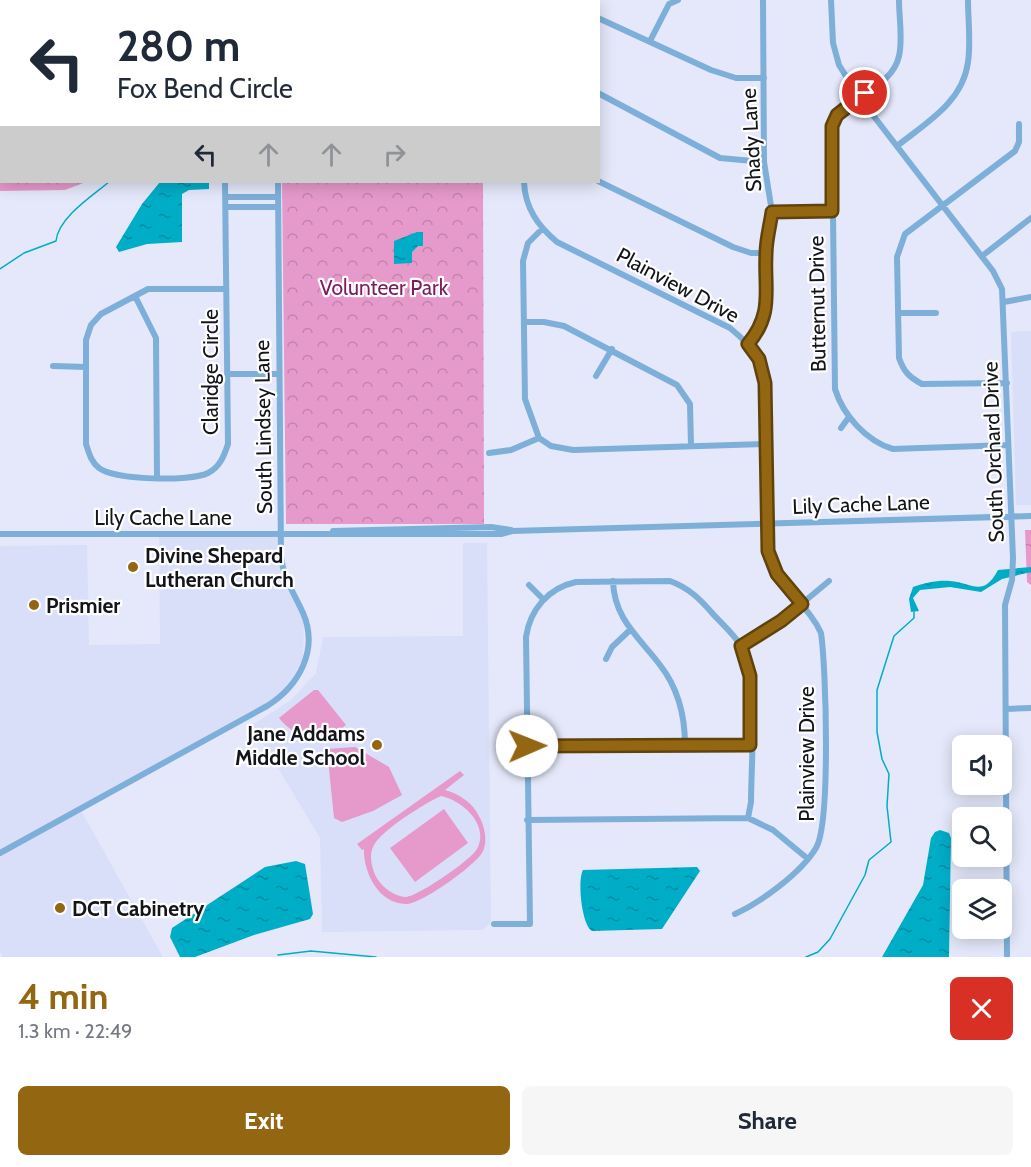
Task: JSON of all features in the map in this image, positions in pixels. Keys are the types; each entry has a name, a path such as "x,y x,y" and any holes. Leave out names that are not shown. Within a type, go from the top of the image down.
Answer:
{"street":[{"path":"650,41 669,4 678,0"},
{"name":"Shady Lane","path":"748,344 759,330 766,312 766,253 772,212 764,162 763,0"},
{"name":"South Orchard Drive","path":"831,0 833,43 839,65 859,97 982,256 1002,289 1012,563 1012,580 1005,605 1007,957"},
{"name":"Butternut Drive","path":"899,0 899,58 887,76 837,115 832,126 835,389 843,411 881,446 893,449 1008,445"},
{"path":"897,146 944,109 960,87 968,62 968,0"},
{"path":"600,19 711,70 736,78 764,78"},
{"path":"600,94 720,158 764,162"},
{"path":"1007,383 922,384 908,375 899,358 899,244 905,234 1015,151 1019,142 1019,124"},
{"path":"600,182 733,247 751,253 766,253"},
{"name":"Claridge Circle","path":"225,183 228,444 218,466 195,477 108,474 97,467 90,458 86,444 86,340 91,325 101,314 148,289 226,289"},
{"name":"South Lindsey Lane","path":"0,853 261,709 286,692 302,670 307,652 308,634 302,612 284,576 281,532 278,183"},
{"name":"Plainview Drive","path":"524,183 529,208 542,229 558,242 730,328 748,344 759,359 765,383 767,524 771,562 777,574 816,621 823,646 825,815 817,847 808,859"},
{"path":"226,197 278,197"},
{"path":"226,207 278,207"},
{"path":"772,212 832,211"},
{"path":"982,256 1031,218"},
{"path":"542,229 528,243 524,254 525,399 538,438 551,446 573,450 765,444"},
{"path":"135,296 153,329 156,343 157,477"},
{"path":"1004,302 1031,297"},
{"path":"898,313 936,313"},
{"path":"524,322 564,326 612,349 677,385 686,394 690,404 691,446"},
{"path":"596,376 612,349"},
{"path":"53,366 86,367"},
{"path":"228,374 279,374"},
{"path":"902,382 908,375"},
{"path":"841,428 849,417"},
{"path":"489,453 511,450 538,438"},
{"name":"Lily Cache Lane","path":"0,534 325,532 342,529 491,527 512,531 1031,516"},
{"path":"494,924 530,924 526,637 531,618 543,599 570,584 662,580 684,586 697,596 741,646 750,676 751,802 748,818"},
{"path":"684,586 689,580"},
{"path":"613,581 616,607 630,630 662,666 675,690 683,719 685,745"},
{"path":"741,646 781,621 829,581"},
{"path":"529,585 543,599"},
{"path":"606,659 612,646 630,630"},
{"path":"1006,709 1031,708"},
{"path":"527,746 750,745"},
{"path":"527,820 748,818 773,831 808,859 758,903 735,914"}],"shaded area":[{"path":"1031,331 1031,505 1016,505 1011,332"},
{"path":"278,535 281,576 301,615 304,627 303,658 290,684 278,696 261,706 79,807 163,957 3,957 0,952 0,546 87,545 89,645 160,644 159,536"},
{"name":"Jane Addams Middle School","path":"463,543 487,543 491,923 482,930 322,932 320,838 252,725 291,700 316,673 323,637 463,636"}],"green space":[{"path":"0,183 83,183 65,190 0,191"},
{"name":"Volunteer Park","path":"282,183 483,183 484,524 286,524"},
{"path":"1025,530 1031,530 1031,585 1027,582"},
{"path":"314,690 318,690 346,725 338,731 320,737 311,737 294,731 279,718"},
{"path":"355,747 389,767 402,795 373,811 342,822 334,818 327,749"},
{"path":"460,771 464,775 445,790 461,797 474,808 482,822 485,836 482,853 469,866 436,891 407,904 397,903 381,893 366,867 364,849 362,850 357,844","holes":["441,796 465,808 477,823 480,831 477,849 454,869 411,896 405,897 390,891 380,883 374,872 371,858 374,845 394,825 415,811"]},
{"path":"444,809 468,843 415,882 390,848"}],"water":[{"path":"159,183 209,183 209,189 189,190 182,194 182,242 147,244 119,252 116,247 142,204"},
{"path":"423,232 423,246 418,246 412,252 412,263 394,264 394,241"},
{"path":"1031,567 1031,572 1002,579 981,592 950,587 920,590 913,598 919,611 911,612 909,599 913,587 945,581 977,587 987,584 998,570"},
{"path":"940,830 949,833 951,838 949,957 882,957 923,885 931,838 935,832"},
{"path":"296,861 305,864 313,914 310,919 254,935 195,957 180,957 170,937 172,928 265,867"},
{"path":"697,867 700,871 662,929 592,931 588,927 583,912 580,883 583,870"}],"waterway":[{"path":"0,269 24,253 56,241 58,232 69,216 108,183"},
{"path":"806,957 818,952 830,939 865,875 869,860 891,842 887,806 889,774 882,759 877,732 877,690 894,636 914,618 914,612"},
{"path":"278,955 311,951 376,957"}],"place":[{"name":"Divine Shepard Lutheran Church","path":"133,567"},
{"name":"Prismier","path":"34,605"},
{"name":"Jane Addams Middle School","path":"377,745"},
{"name":"DCT Cabinetry","path":"60,908"}],"route":[{"path":"527,746 750,745 750,676 748,662 741,646 781,621 802,604 777,574 768,551 765,383 759,359 748,344 759,330 766,312 766,253 772,212 832,211 832,126 837,115 865,93"}]}
